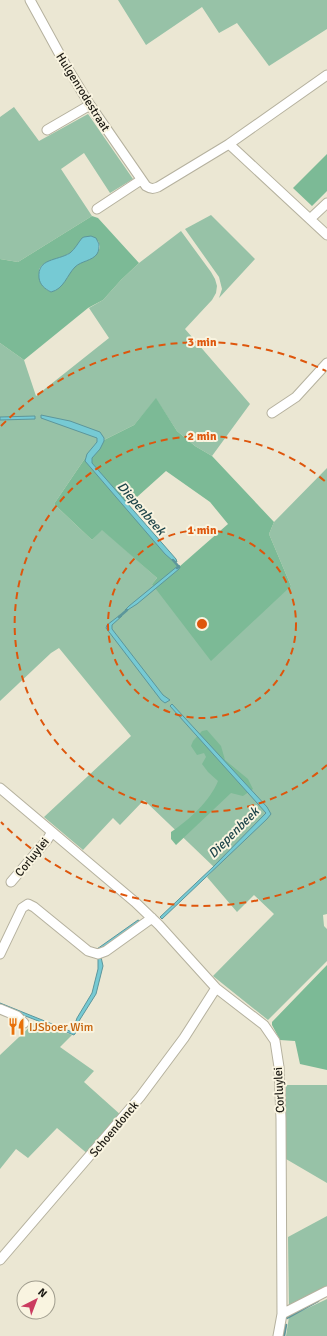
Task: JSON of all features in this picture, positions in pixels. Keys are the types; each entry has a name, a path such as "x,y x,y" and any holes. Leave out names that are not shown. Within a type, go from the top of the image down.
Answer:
{"street":[{"name":"Hulgenrodestraat","path":"30,0 64,64 141,180"},
{"path":"97,209 141,180 150,188 154,189 158,187 229,144 327,75"},
{"path":"47,130 90,105"},
{"path":"229,144 327,235"},
{"path":"310,219 327,203"},
{"path":"272,413 296,397 327,363"},
{"name":"Corluylei","path":"0,788 135,902 152,918 216,988 264,1025 275,1041 277,1052 280,1119 282,1314 278,1336"},
{"name":"Corluylei","path":"12,882 52,832"},
{"path":"0,954 22,908 28,904 34,906 88,951 98,954 106,951 152,918"},
{"name":"Schoendonck","path":"0,1260 140,1098 184,1038 216,988"},
{"path":"0,1009 17,1016 24,1023"},
{"path":"282,1314 327,1291"}],"green space":[{"path":"118,0 327,0 327,29 269,66 237,23 219,33 202,7 146,45"},
{"path":"14,107 39,141 88,114 133,179 110,193 84,153 61,169 92,216 18,262 0,259 0,117"},
{"path":"327,154 327,191 312,206 293,188"},
{"path":"211,215 255,259 219,298 222,289 219,277 185,229"},
{"path":"92,216 98,218 139,263 103,300 88,308 24,360 0,343 0,259 18,262","holes":["84,237 98,241 100,246 96,254 75,266 60,287 51,292 45,288 39,273 42,265 70,253"]},
{"path":"181,231 211,272 217,286 216,293 212,300 185,329 250,404 212,456 195,446 177,431 156,399 134,425 94,445 54,504 92,540 102,529 157,578 152,584 291,586 269,534 274,522 327,468 327,914 323,915 324,926 327,929 327,961 268,1020 213,976 274,914 254,895 237,912 207,877 215,868 144,800 120,825 113,818 83,850 44,817 131,736 59,648 51,653 0,701 0,343 24,360 36,396 109,338 89,308 103,300 139,263"},
{"path":"156,398 177,431 195,446 212,456 274,522 269,534 291,586 211,661 152,584 157,578 102,530 92,540 54,504 94,445 134,425","holes":["166,471 210,502 228,524 179,567 127,506"]},
{"path":"207,730 221,746 225,760 248,779 253,789 243,796 231,793 176,845 171,839 171,832 198,810 210,796 218,781 202,764 206,757 204,753 197,755 191,746 193,741 202,731"},
{"path":"327,965 327,1070 300,1064 295,1041 280,1040 272,1025 272,1022"},
{"path":"36,1021 72,1035 60,1047 94,1071 84,1082 122,1116 89,1155 57,1128 28,1158 16,1149 0,1169 0,1055"},
{"path":"286,1085 327,1085 327,1183 286,1159"},
{"path":"327,1216 327,1289 289,1310 288,1237"},
{"path":"327,1299 327,1336 286,1336 289,1317"}],"water":[{"path":"91,236 96,238 99,244 97,254 75,267 59,288 51,292 45,288 40,283 39,278 41,267 49,261 70,253 82,238"},
{"path":"41,415 70,421 100,432 104,438 104,441 100,449 92,458 92,463 177,562 173,561 165,554 85,461 87,454 97,442 97,438 41,418"},
{"path":"35,416 35,419 0,420 0,417"},
{"path":"179,565 179,569 137,604 126,611 125,610 129,606"},
{"path":"120,615 122,616 112,625 112,629 163,695 170,700 165,703 161,700 106,628 107,625"},
{"path":"172,704 267,807 271,814 162,919 160,917 213,867 266,813 170,706"},
{"path":"138,920 140,923 101,949 97,949"},
{"path":"101,957 103,966 96,994 79,1021 77,1031 74,1035 0,1006 0,1003 72,1032 77,1018 92,993 98,969 98,958"}],"waterway":[{"name":"Diepenbeek","path":"173,560 179,567 177,568"},
{"name":"Diepenbeek","path":"119,617 127,610"},
{"path":"287,1318 318,1301"},
{"path":"284,1336 286,1325"}],"place":[{"name":"IJSboer Wim","path":"16,1027"}]}
